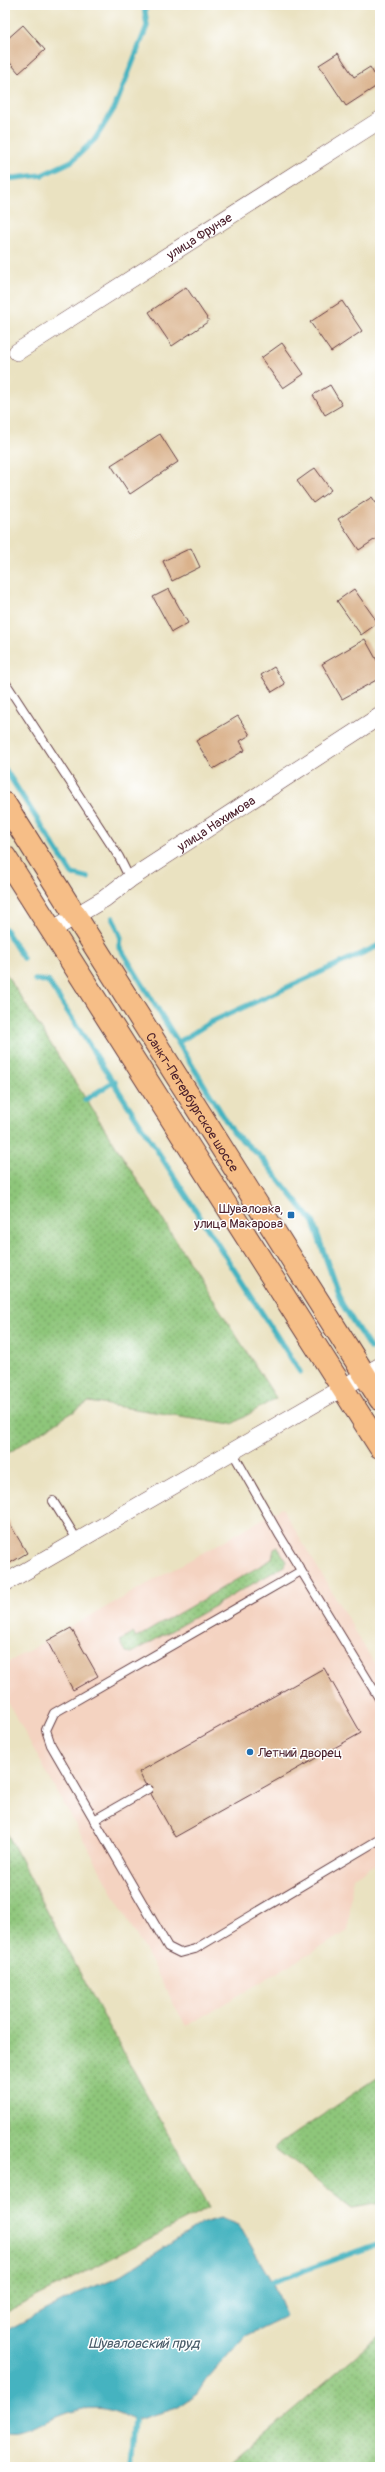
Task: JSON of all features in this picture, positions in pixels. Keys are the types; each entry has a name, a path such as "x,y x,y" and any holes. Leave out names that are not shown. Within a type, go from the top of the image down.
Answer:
{"main road":[{"name":"Санкт-Петербургское шоссе","path":"5,804 76,916 373,1371 380,1399"},
{"path":"5,857 380,1447"}],"street":[{"name":"улица Фрунзе","path":"17,352 380,120"},
{"name":"улица Нахимова","path":"52,930 76,916 130,879 380,716"},
{"path":"5,1583 373,1371"}],"lane":[{"path":"5,682 119,857 130,879"},
{"path":"233,1453 301,1571 380,1700"},
{"path":"53,1501 78,1541"},
{"path":"301,1571 54,1713 46,1730 51,1745 168,1947 180,1953 195,1949 380,1839"},
{"path":"94,1820 148,1789"}],"shaded area":[{"path":"282,1508 380,1673 380,1861 353,1877 348,1931 186,2026 5,1697 5,1664"}],"green space":[{"path":"5,972 276,1398 232,1424 89,1402 5,1455"},
{"path":"278,1547 286,1561 284,1566 132,1653 126,1652 120,1641 133,1633 136,1638 272,1559 274,1549"},
{"path":"5,1829 63,1942 209,2208 5,2313"},
{"path":"380,2076 380,2203 353,2208 274,2148"},
{"path":"380,2335 380,2467 226,2467"}],"water":[{"name":"Шуваловский пруд","path":"221,2218 239,2225 272,2282 286,2316 245,2336 207,2379 198,2393 176,2408 134,2421 124,2415 105,2409 86,2409 66,2414 25,2431 12,2434 5,2433 5,2331 78,2293 118,2277 201,2224"}],"building":[{"path":"23,25 45,50 19,73 5,57 5,41"},
{"path":"338,53 354,77 370,67 380,84 346,106 319,65"},
{"path":"186,287 209,321 172,346 149,312"},
{"path":"342,301 362,331 331,352 310,322"},
{"path":"282,343 304,374 283,388 261,358"},
{"path":"330,385 342,405 325,415 313,395"},
{"path":"160,434 178,462 130,494 111,465"},
{"path":"315,468 331,490 313,503 297,481"},
{"path":"372,497 380,509 380,536 359,550 338,519"},
{"path":"191,548 200,567 172,581 163,561"},
{"path":"169,589 188,623 172,632 153,597"},
{"path":"354,589 378,623 361,635 337,601"},
{"path":"365,639 380,666 380,678 342,699 322,664"},
{"path":"274,667 285,684 272,692 261,675"},
{"path":"238,716 250,735 240,741 245,750 213,769 196,741"},
{"path":"5,1516 27,1553 5,1566"},
{"path":"71,1628 98,1676 73,1690 47,1641"},
{"name":"Летний дворец","path":"324,1668 361,1733 175,1837 151,1794 153,1787 145,1784 139,1772"}],"waterway":[{"path":"5,179 42,175 72,161 95,139 115,107 147,26 144,5"},
{"path":"5,769 72,874 88,878"},
{"path":"113,918 121,938 119,946 233,1132 261,1157 313,1222 342,1304 370,1348"},
{"path":"5,929 23,958"},
{"path":"179,1042 209,1023 380,945"},
{"path":"35,980 48,981 113,1082 115,1081"},
{"path":"85,1100 113,1082 300,1372"},
{"path":"272,2282 380,2243"},
{"path":"130,2467 134,2421"}],"place":[{"name":"Шуваловка, улица Макарова","path":"291,1215"},
{"name":"Летний дворец","path":"250,1752"}]}
